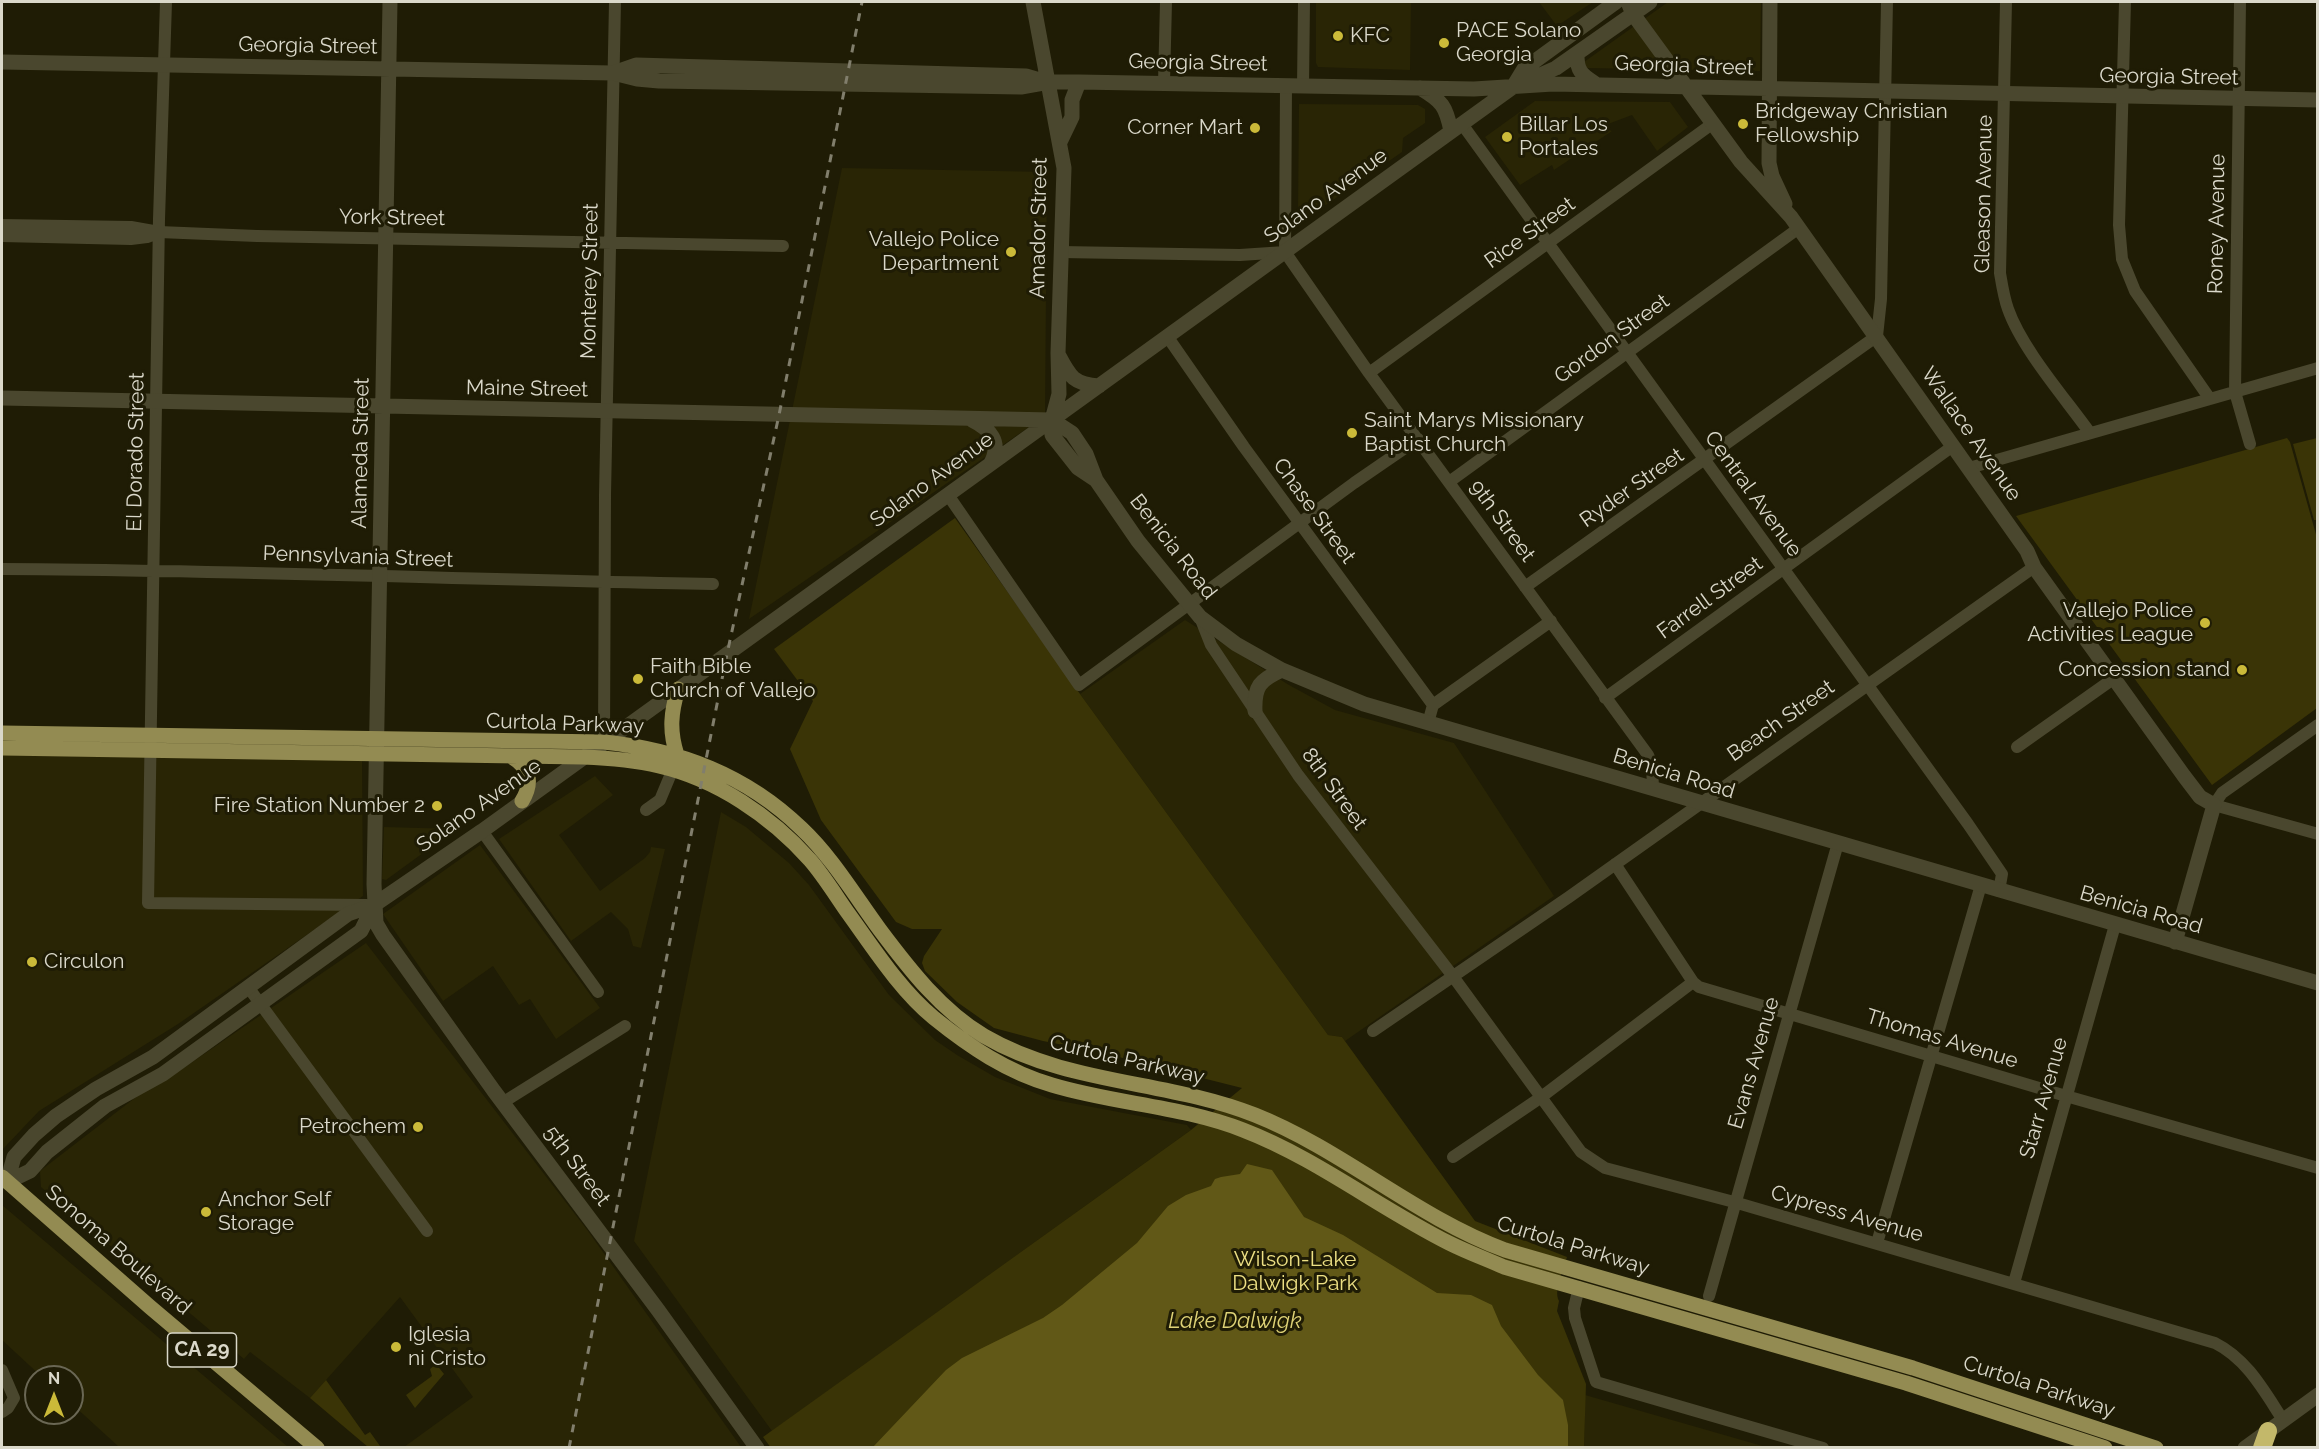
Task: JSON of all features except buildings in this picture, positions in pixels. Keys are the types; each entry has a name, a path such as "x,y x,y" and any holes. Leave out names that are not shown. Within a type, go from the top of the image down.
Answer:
{"main road":[{"name":"Alameda Street","path":"374,905 390,2"},
{"name":"Amador Street","path":"1033,2 1064,168 1058,353 1059,394 1052,420"},
{"name":"Solano Avenue","path":"1513,87 1524,69 1616,2"},
{"name":"Solano Avenue","path":"3,1182 14,1156 56,1116 96,1089 153,1057 348,914 374,905 482,831 1513,87 1556,68 1577,55 1630,8 1650,2"},
{"path":"1770,2 1768,148 1772,176 1795,222"},
{"name":"Wallace Avenue","path":"1630,8 1741,162 1795,222 2027,551 2034,567 2200,797 2214,804"},
{"path":"1577,55 1577,67 1582,74 1597,85"},
{"name":"Georgia Street","path":"2,62 614,73 637,79 659,81 1021,87 1049,82 1420,88 1553,84 2318,100"},
{"path":"1060,142 1072,117 1072,100 1078,82"},
{"path":"1420,88 1436,98 1457,127"},
{"path":"1741,162 1756,162 1762,158 1768,148"},
{"path":"1058,353 1076,381 1099,386"},
{"name":"Maine Street","path":"2,398 1052,420"},
{"path":"969,418 987,428 992,435 995,447 991,463"},
{"name":"Benicia Road","path":"1052,420 1072,433 1086,454 1096,480 1138,541 1189,606 1236,644 1282,670 1364,704 1653,788 1698,804 2318,983"},
{"path":"1255,711 1258,687 1267,677 1282,670"},
{"path":"677,755 671,724 672,709 678,689"},
{"name":"Curtola Parkway","path":"2,733 150,743 377,747 604,742 636,745 677,755 706,766 745,786 775,806 802,830 825,856 913,974 941,1003 981,1034 1006,1048 1044,1064 1242,1110 1305,1138 1462,1230 1493,1245 1934,1375 2156,1448"},
{"name":"Curtola Parkway","path":"2,748 150,743"},
{"name":"Curtola Parkway","path":"377,747 512,757 619,759 673,770 703,782 738,800 791,841 810,861 905,990 931,1016 975,1051 1016,1071 1052,1085 1193,1115 1244,1130 1278,1145 1449,1243 1510,1269 1935,1391 2105,1448"},
{"path":"512,757 522,763 530,778 528,791 522,801"},
{"path":"2175,942 2214,804"},
{"name":"Solano Avenue","path":"3,1182 30,1171 47,1152 105,1106 163,1074 361,931 374,905"},
{"name":"5th Street","path":"374,905 376,923 383,935 502,1103 658,1310 756,1448"},
{"name":"Sonoma Boulevard","path":"3,1182 317,1448"},
{"path":"1579,1287 1587,1283 1613,1281"},
{"path":"2246,1448 2265,1439 2283,1420 2318,1395"}],"street":[{"name":"El Dorado Street","path":"166,2 159,232 148,903 374,905"},
{"name":"Monterey Street","path":"604,742 607,411 615,2"},
{"path":"1164,83 1166,2"},
{"path":"1303,86 1304,2"},
{"path":"1877,336 1881,299 1887,2"},
{"name":"Gleason Avenue","path":"2006,2 2000,273 2007,308 2029,348 2090,433"},
{"path":"2125,2 2119,225 2122,259 2135,291 2210,399"},
{"name":"Roney Avenue","path":"2240,2 2235,392 2250,444"},
{"path":"1061,252 1240,255 1285,252 1286,86"},
{"name":"Rice Street","path":"1369,373 1712,124"},
{"name":"Central Avenue","path":"1457,127 1549,244 2002,874 1999,891"},
{"name":"Gordon Street","path":"1449,482 1626,353 1795,222"},
{"name":"York Street","path":"2,225 131,227 159,232 783,246"},
{"path":"2,236 131,238 147,237 159,232"},
{"name":"9th Street","path":"1285,252 1369,373 1648,755 1652,765 1653,788"},
{"name":"Chase Street","path":"1167,336 1299,524 1433,705"},
{"name":"Ryder Street","path":"1525,587 1877,336"},
{"path":"1969,468 2318,368"},
{"path":"948,495 1079,685 1418,439"},
{"name":"Farrell Street","path":"1605,698 1953,446"},
{"name":"Beach Street","path":"1372,1030 1615,864 2034,567"},
{"name":"Pennsylvania Street","path":"2,569 153,570 380,578 713,584"},
{"name":"8th Street","path":"1200,617 1210,645 1298,775 1452,975"},
{"path":"1428,723 1433,705 1551,621"},
{"path":"2017,747 2113,678"},
{"path":"2214,804 2222,793 2318,725"},
{"path":"646,810 660,800 677,755"},
{"name":"Wallace Avenue","path":"2214,804 2318,834"},
{"path":"482,831 598,992"},
{"name":"Evans Avenue","path":"1709,1296 1838,843"},
{"path":"1453,1156 1540,1098 1693,982 1615,864"},
{"path":"1877,1243 1981,885"},
{"name":"Starr Avenue","path":"2014,1283 2115,925"},
{"name":"Cypress Avenue","path":"1452,975 1581,1152 1605,1168 1877,1243 2215,1344 2230,1351 2255,1377 2283,1420"},
{"name":"Thomas Avenue","path":"1693,982 1700,987 1788,1014 2318,1168"},
{"path":"248,987 427,1231"},
{"path":"502,1103 625,1026"},
{"path":"1579,1287 1574,1308 1575,1318 1596,1382 1823,1448"},
{"path":"2,1370 14,1398 2,1412"}],"shaded area":[{"path":"1316,2 1411,2 1410,70 1318,67 1316,63"},
{"path":"1539,2 1593,2 1557,26"},
{"path":"1668,2 1761,2 1760,71 1586,68 1584,62"},
{"path":"1535,101 1670,102 1688,127 1657,151 1632,115 1608,124 1609,130 1612,131 1554,170 1552,165 1520,185 1485,137"},
{"path":"1299,104 1418,105 1425,109 1425,123 1403,138 1402,152 1307,218 1301,217 1298,212"},
{"path":"842,168 1047,172 1045,416 749,619"},
{"path":"1185,620 1289,685 1335,710 1454,743 1554,896 1345,1041 1342,1037 1328,1035 1080,694"},
{"path":"2,755 362,760 363,896 178,1024 39,1111 3,1149 2,1148"},
{"path":"595,776 613,795 559,835 600,891 645,858 651,847 665,849 641,948 633,946 628,929 611,912 571,941 499,839"},
{"path":"721,812 746,827 789,863 809,885 889,995 935,1040 957,1055 995,1077 1050,1099 1187,1125 1191,1130 772,1431 634,1241"},
{"path":"384,827 456,829 386,880 382,879"},
{"path":"480,845 600,1008 556,1039 530,999 519,1005 493,966 443,1001 383,914"},
{"path":"366,943 588,1231 741,1447 404,1447 473,1397 400,1297 310,1398 250,1352 244,1359 41,1187 40,1171 140,1094 166,1080"},
{"path":"2,1205 288,1447 119,1447 84,1415 84,1365 29,1365 2,1340"},
{"path":"1585,1395 1766,1447 1584,1448"}],"green space":[{"name":"Vallejo Police Activities League","path":"2287,438 2317,538 2317,708 2212,785 2016,516"},
{"path":"2317,438 2318,520 2314,520 2293,444"},
{"name":"Wilson-Lake Dalwigk Park","path":"955,518 1328,1035 1342,1037 1475,1221 1567,1257 1558,1285 1557,1311 1586,1384 1584,1447 771,1448 763,1437 1191,1130 1242,1088 994,1028 957,1002 925,971 922,963 924,956 942,929 912,929 896,922 821,820 790,749 813,701 774,649"},
{"path":"436,1364 444,1374 415,1408 406,1395 432,1376 430,1369"},
{"path":"326,1380 365,1435 370,1432 379,1447 368,1447 310,1398"}],"water":[{"name":"Lake Dalwigk","path":"1247,1164 1272,1170 1304,1217 1343,1235 1437,1293 1471,1295 1492,1305 1501,1326 1538,1375 1563,1400 1568,1425 1568,1447 873,1447 946,1370 962,1358 1043,1318 1062,1305 1137,1243 1168,1206 1186,1195 1211,1186 1215,1179 1240,1174"}],"railway":[{"path":"569,1448 727,654 779,415 862,2"}],"place":[{"name":"KFC","path":"1338,36"},
{"name":"PACE Solano Georgia","path":"1444,43"},
{"name":"Bridgeway Christian Fellowship","path":"1743,124"},
{"name":"Corner Mart","path":"1255,128"},
{"name":"Billar Los Portales","path":"1507,137"},
{"name":"Vallejo Police Department","path":"1011,252"},
{"name":"Saint Marys Missionary Baptist Church","path":"1352,433"},
{"name":"Vallejo Police Activities League","path":"2205,623"},
{"name":"Concession stand","path":"2242,670"},
{"name":"Faith Bible Church of Vallejo","path":"638,679"},
{"name":"Fire Station Number 2","path":"437,806"},
{"name":"Circulon","path":"32,962"},
{"name":"Petrochem","path":"418,1127"},
{"name":"Anchor Self Storage","path":"206,1212"},
{"name":"Iglesia ni Cristo","path":"396,1347"}]}
